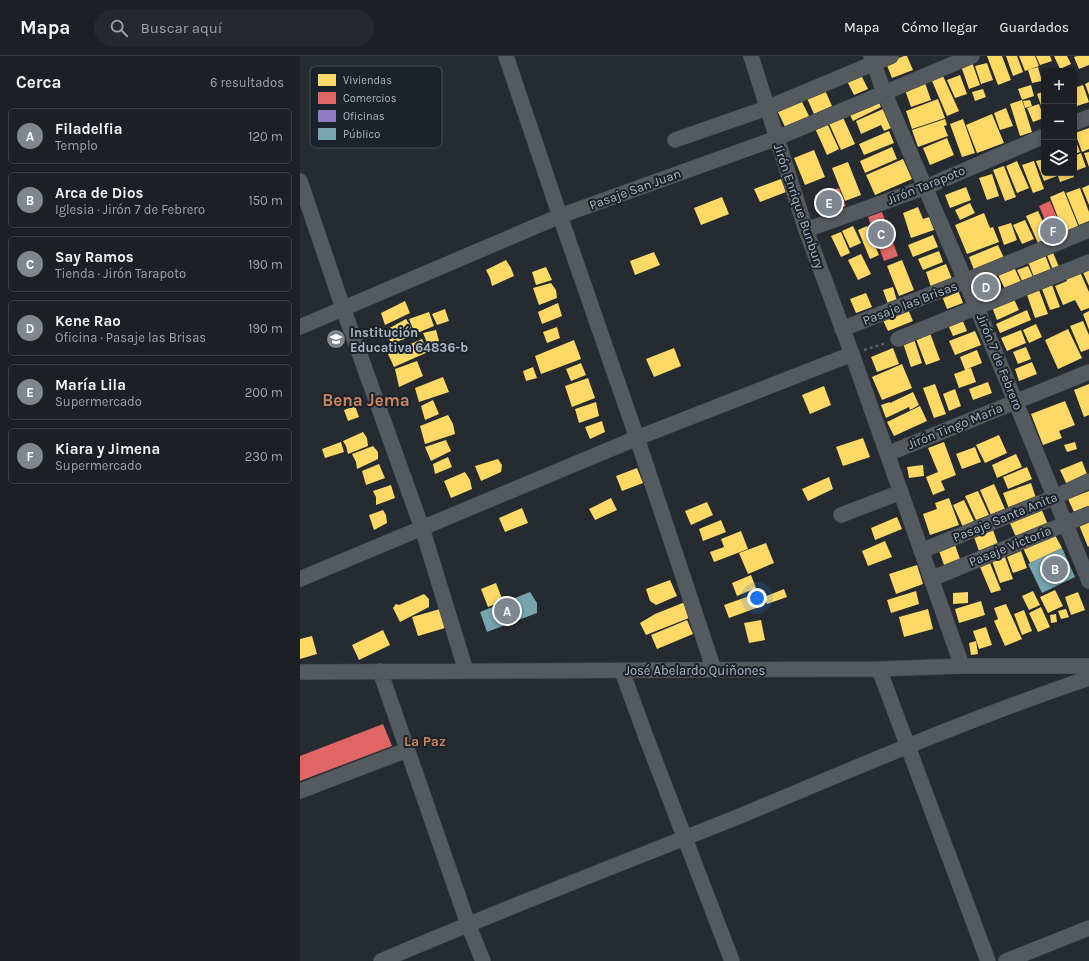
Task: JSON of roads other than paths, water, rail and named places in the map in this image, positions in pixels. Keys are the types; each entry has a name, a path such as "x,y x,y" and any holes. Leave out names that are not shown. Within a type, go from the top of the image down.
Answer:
{"street":[{"path":"506,56 637,438 714,670"},
{"name":"Jirón Enrique Bunbury","path":"751,56 806,230 852,354 962,666"},
{"path":"675,140 767,108 873,59 891,56"},
{"name":"Pasaje San Juan","path":"300,327 560,216 776,138 972,56"},
{"name":"Jirón 7 de Febrero","path":"873,59 884,92 977,308 1089,581"},
{"path":"1077,122 1089,117"},
{"name":"Jirón Tarapoto","path":"806,230 926,187 1041,137"},
{"path":"300,181 422,528 466,671"},
{"name":"Pasaje las Brisas","path":"842,329 965,281 1089,230"},
{"path":"898,339 1089,262"},
{"path":"300,580 637,438 852,354"},
{"name":"Jirón Tingo Maria","path":"887,454 1089,372"},
{"name":"Pasaje Santa Anita","path":"921,551 1055,497 1089,481"},
{"path":"841,515 901,492"},
{"name":"Pasaje Victoria","path":"931,579 1089,514"},
{"name":"José Abelardo Quiñones","path":"300,672 622,671 879,669 962,666 1089,666"},
{"path":"879,669 988,961"},
{"path":"380,671 468,924 483,961"},
{"path":"622,671 732,961"},
{"path":"381,961 468,924 1040,694 1089,678"},
{"path":"300,791 407,750"},
{"path":"1006,961 1089,928"}],"place":[{"name":"María Lila","path":"829,203"},
{"name":"Kiara y Jimena","path":"1053,231"},
{"name":"Say Ramos","path":"881,234"},
{"name":"Kene Rao","path":"986,287"},
{"name":"Institución Educativa 64836-b","path":"336,339"},
{"name":"Arca de Dios","path":"1055,569"},
{"name":"Filadelfia","path":"507,611"}],"district":[{"name":"Bena Jema","path":"366,400"},
{"name":"La Paz","path":"425,741"}]}
